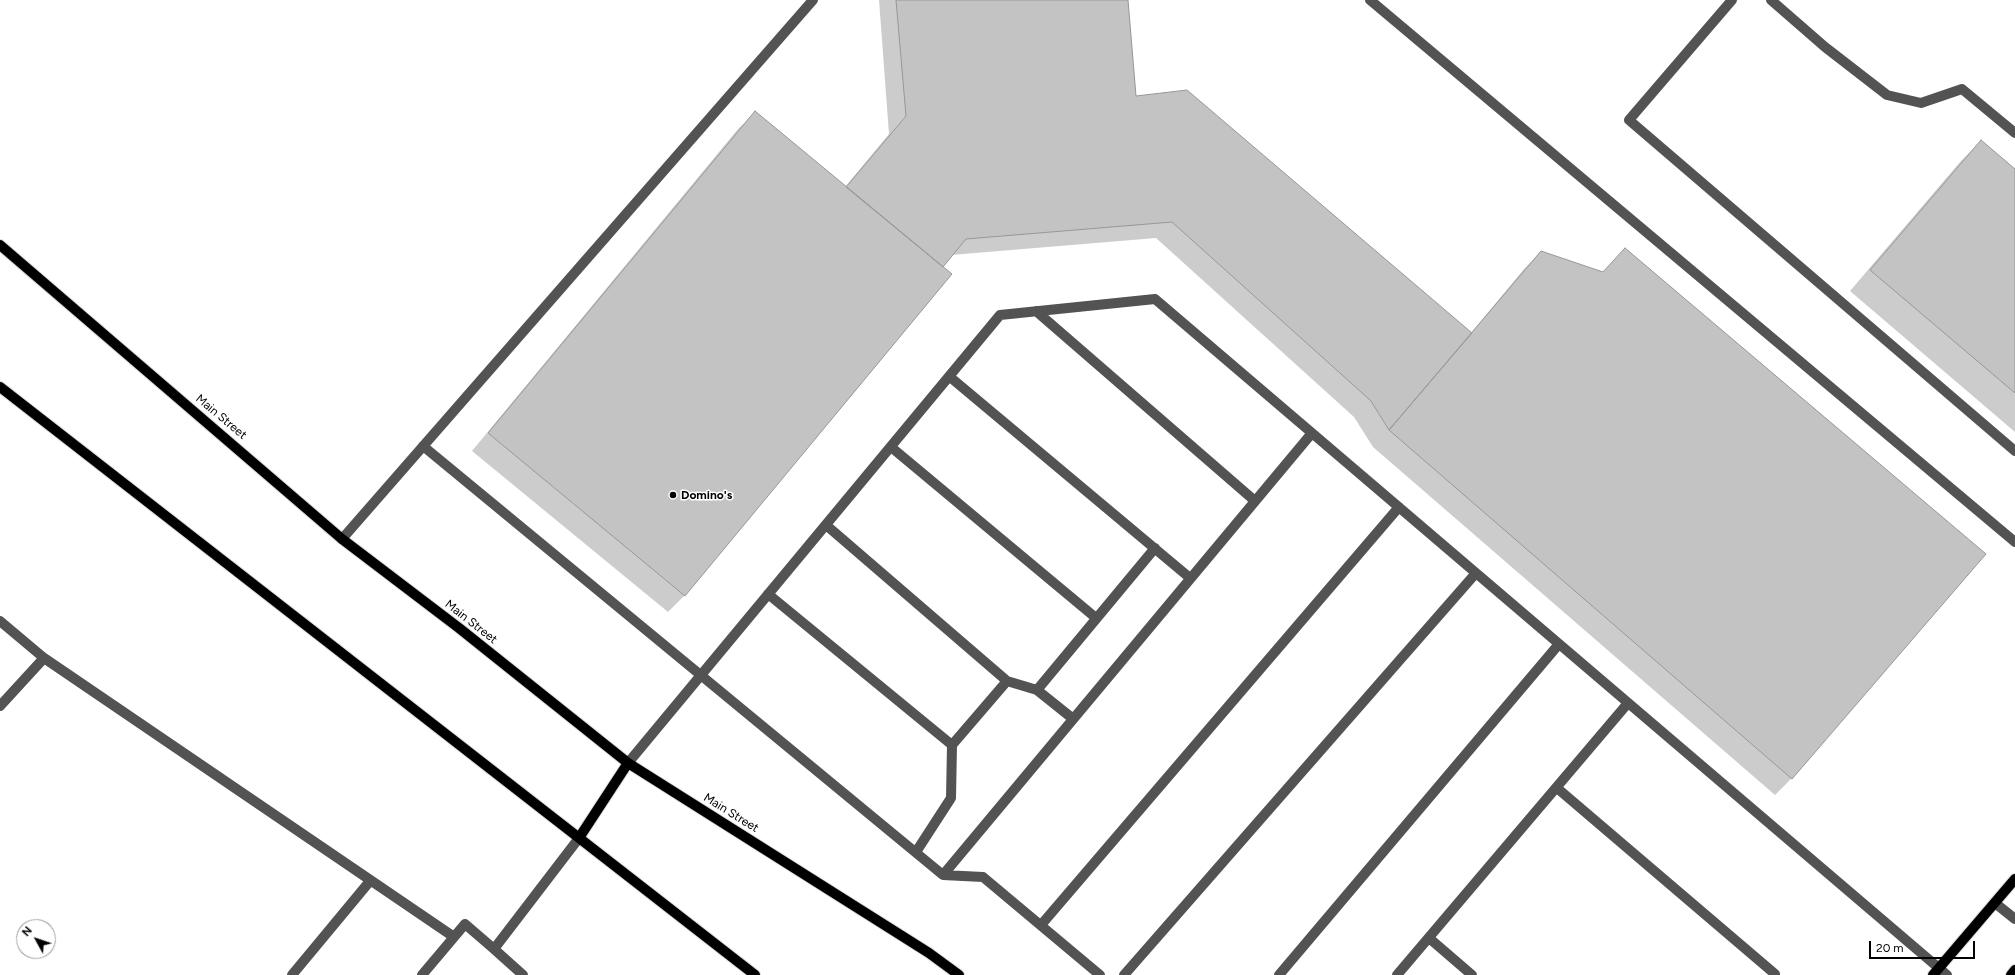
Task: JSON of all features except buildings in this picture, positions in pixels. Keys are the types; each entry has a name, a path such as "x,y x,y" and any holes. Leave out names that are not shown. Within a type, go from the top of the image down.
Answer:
{"main road":[{"name":"Main Street","path":"0,245 342,539 459,628 628,763 929,953 959,975"},
{"path":"0,387 755,975"},
{"path":"579,838 628,763"},
{"path":"1939,973 2015,879"},
{"path":"2010,975 2015,970"}],"street":[{"path":"342,539 813,0"},
{"path":"1370,0 2015,542"},
{"path":"1732,0 1629,120 2015,451"},
{"path":"1771,0 1825,47 1887,95 1921,103 1962,89 2015,134"},
{"path":"628,763 1000,315 1155,299 1628,703 1939,973"},
{"path":"1036,311 1255,501"},
{"path":"950,377 1190,578"},
{"path":"943,875 1072,718 1312,432"},
{"path":"423,446 943,875 983,876 1100,975"},
{"path":"891,447 1096,618"},
{"path":"1041,925 1398,507"},
{"path":"826,525 1007,681 1037,690 1072,718"},
{"path":"1037,690 1155,548"},
{"path":"1124,975 1476,573"},
{"path":"768,594 952,745"},
{"path":"0,621 44,658 454,937"},
{"path":"1279,975 1559,644"},
{"path":"0,706 44,658"},
{"path":"916,852 951,798 952,745 1007,681"},
{"path":"1397,975 1628,703"},
{"path":"1557,788 1775,974"},
{"path":"494,949 579,838"},
{"path":"292,975 370,881"},
{"path":"1995,903 2015,919"},
{"path":"422,975 464,924 523,975"},
{"path":"1429,938 1472,975"}],"place":[{"name":"Domino's","path":"673,495"}]}
